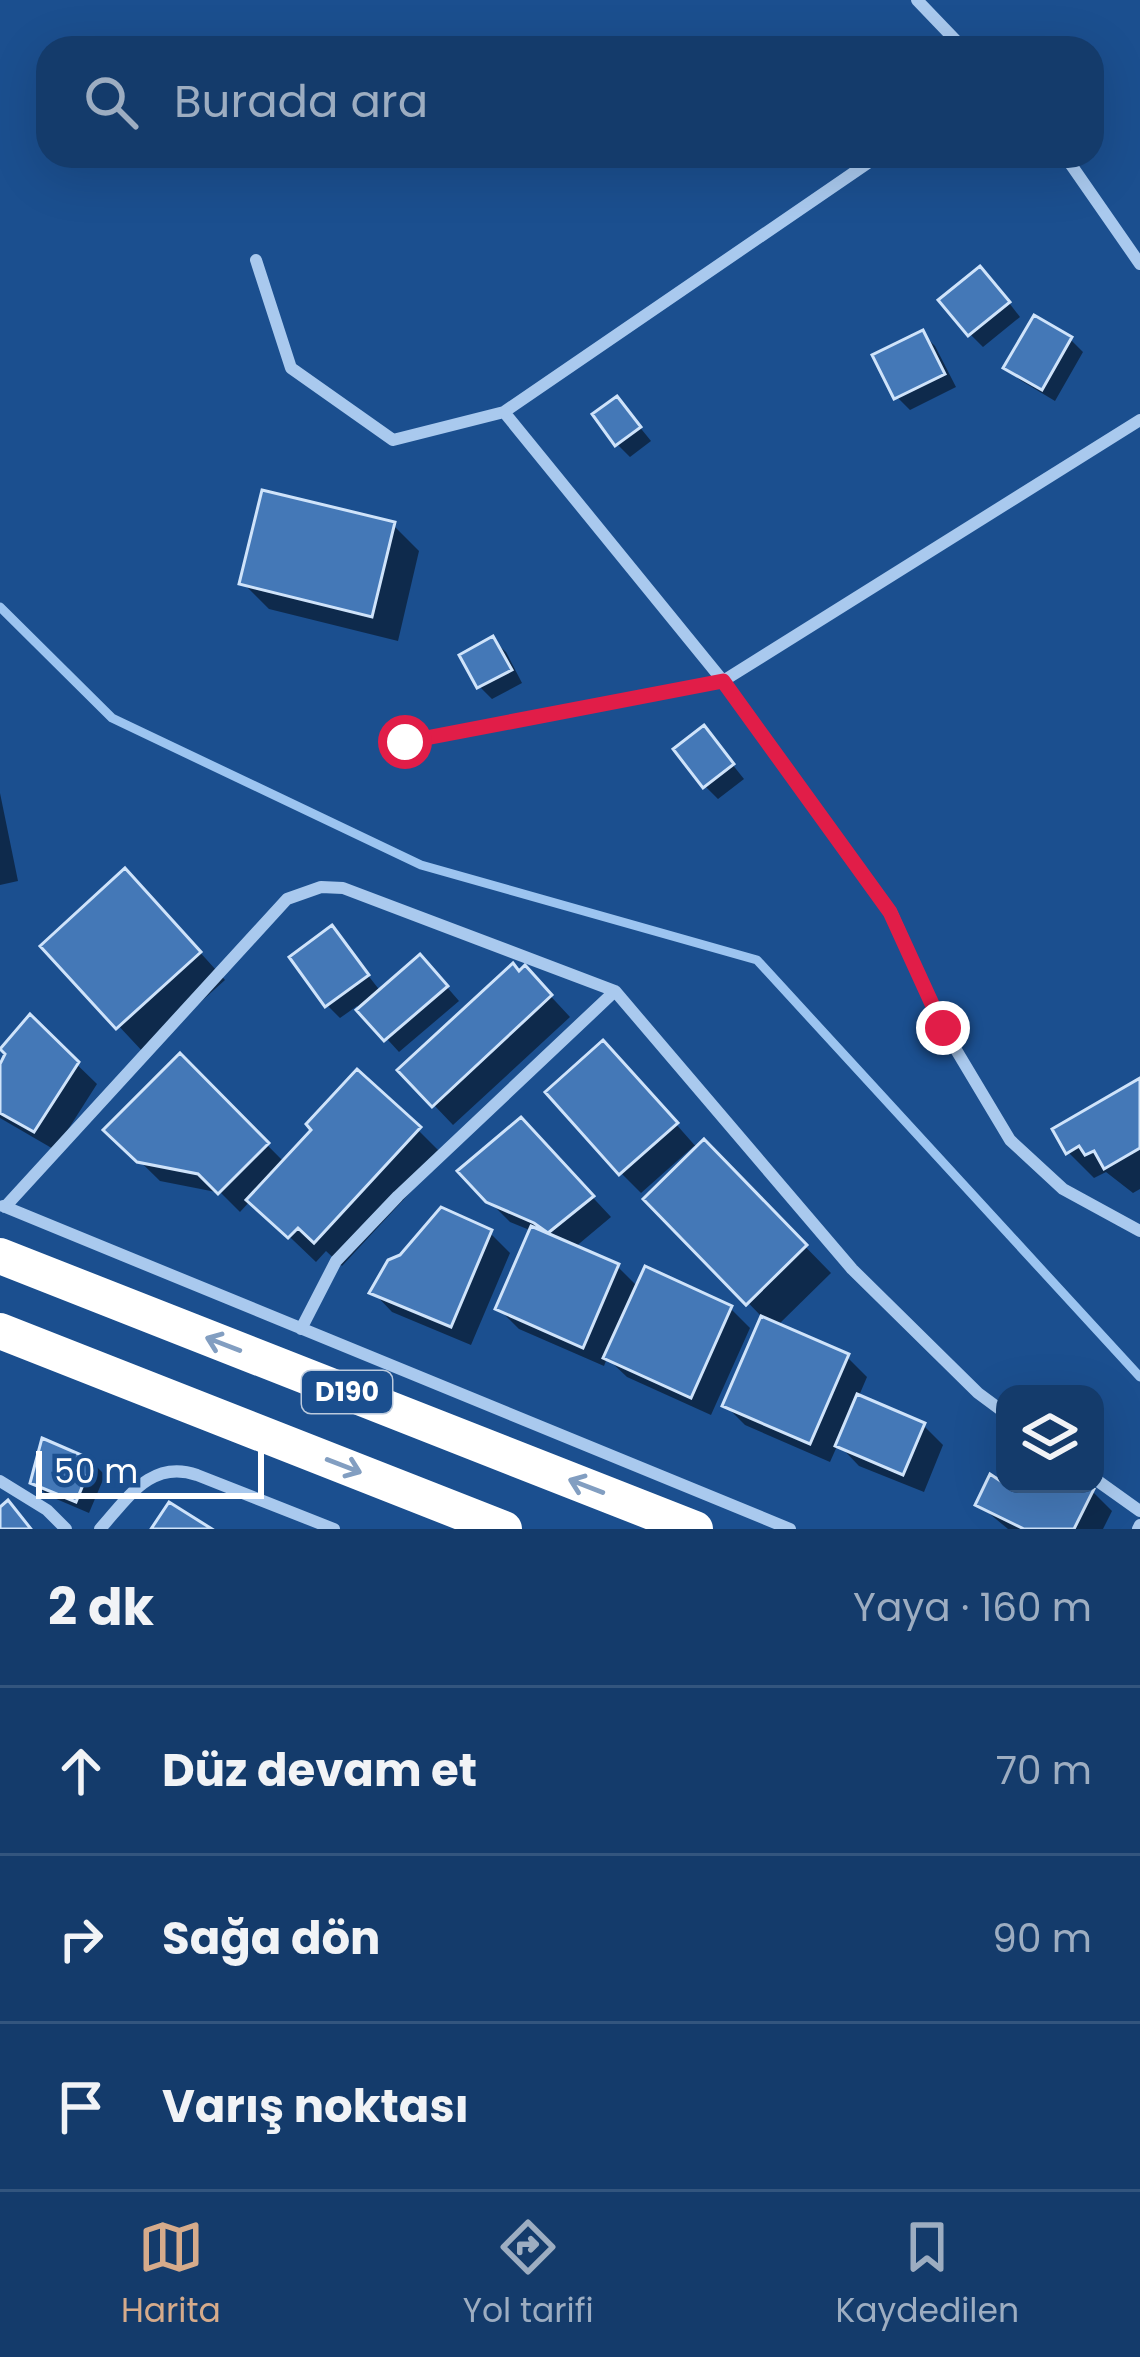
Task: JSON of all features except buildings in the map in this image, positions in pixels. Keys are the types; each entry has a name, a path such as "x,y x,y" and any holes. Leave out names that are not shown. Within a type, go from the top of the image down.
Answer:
{"highway":[{"name":"D190","path":"0,1256 694,1529"},
{"name":"D190","path":"0,1331 482,1525"}],"street":[{"path":"917,0 952,36"},
{"path":"256,260 291,368 393,440 504,412 860,168"},
{"path":"1073,168 1140,264"},
{"path":"504,412 723,681 890,912 943,1028 1010,1140 1063,1189 1140,1231"},
{"path":"405,742 723,681 1140,420"},
{"path":"790,1529 2,1206 287,899 306,890 343,888 615,991 852,1269 996,1406"},
{"path":"301,1329 336,1261 615,991"},
{"path":"100,1529 142,1482 176,1470 334,1529"},
{"path":"0,1481 47,1510 66,1529"},
{"path":"1104,1485 1140,1511"}],"waterway":[{"path":"0,607 112,718 421,865 757,960 1140,1377"}],"route":[{"path":"405,742 723,681 890,912 943,1028"}]}
